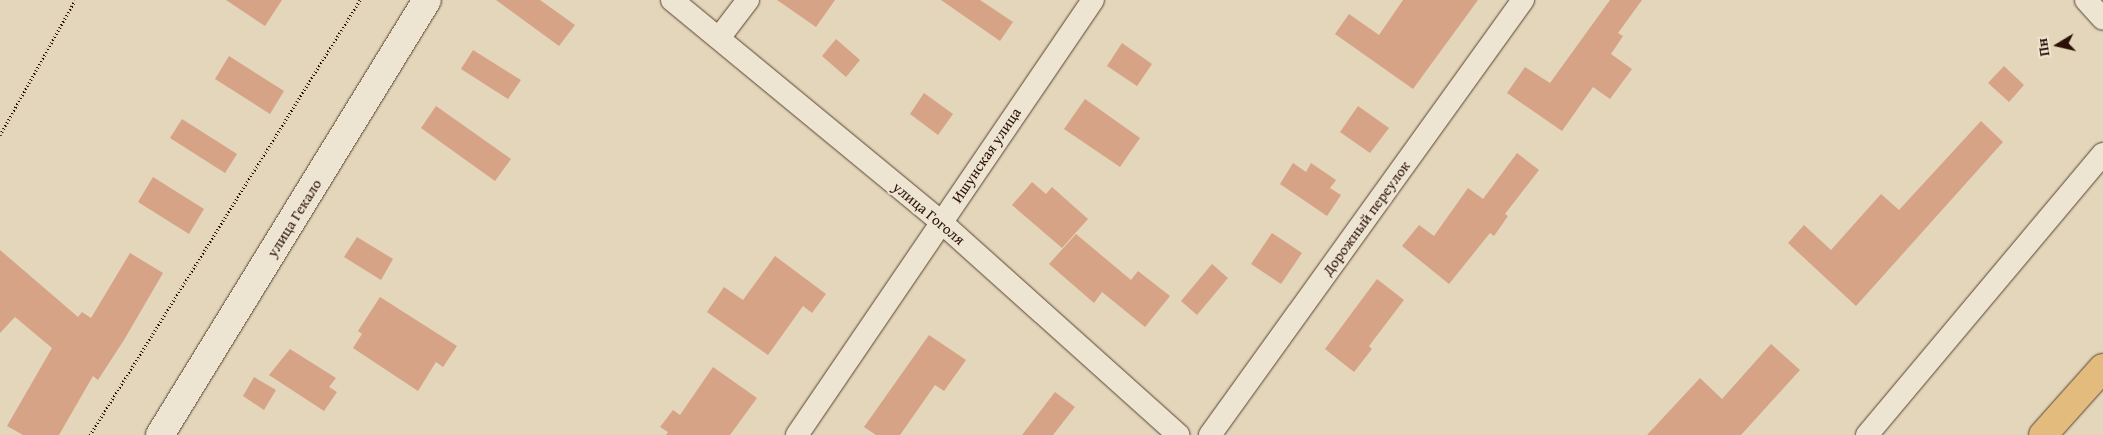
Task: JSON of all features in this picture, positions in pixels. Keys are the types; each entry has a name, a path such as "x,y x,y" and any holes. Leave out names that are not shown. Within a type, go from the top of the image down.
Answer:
{"highway":[{"path":"2043,435 2103,368"}],"main road":[{"name":"улица Гекало","path":"160,435 427,0"}],"street":[{"name":"улица Гоголя","path":"672,0 941,222 1178,435"},
{"path":"719,38 748,0"},
{"name":"Ишунская улица","path":"797,435 1092,0"},
{"name":"Дорожный переулок","path":"1210,435 1522,0"},
{"path":"2086,0 2103,19"},
{"path":"1867,435 2103,154"}],"path":[{"path":"0,135 75,0"},
{"path":"90,435 360,0"}],"building":[{"path":"226,0 282,0 265,26"},
{"path":"496,0 540,0 575,25 559,46"},
{"path":"777,0 835,0 816,27"},
{"path":"941,0 980,0 1013,22 1000,41"},
{"path":"1403,0 1478,0 1413,89 1335,34 1349,14 1379,35"},
{"path":"1610,0 1642,0 1618,33 1623,36 1611,54 1632,69 1610,99 1593,87 1562,131 1507,93 1525,67 1550,83"},
{"path":"836,39 860,60 846,77 822,56"},
{"path":"1122,43 1152,64 1137,86 1107,66"},
{"path":"473,50 521,80 508,99 461,69"},
{"path":"229,56 284,91 270,114 215,79"},
{"path":"2004,66 2024,85 2009,102 1988,83"},
{"path":"924,93 953,114 938,135 910,114"},
{"path":"1085,99 1140,138 1120,167 1064,129"},
{"path":"436,106 511,159 495,181 421,128"},
{"path":"1358,106 1389,128 1370,153 1340,132"},
{"path":"182,119 237,154 225,173 170,138"},
{"path":"1981,121 2003,142 1856,306 1788,243 1804,225 1831,250 1881,194 1899,210"},
{"path":"1517,153 1539,170 1505,214 1508,216 1494,236 1490,233 1449,284 1402,246 1419,225 1434,236 1468,188 1483,199"},
{"path":"1293,163 1306,172 1311,163 1336,180 1330,188 1341,195 1327,216 1280,184"},
{"path":"153,177 204,209 189,234 138,202"},
{"path":"1032,182 1046,194 1052,187 1088,219 1062,248 1012,205"},
{"path":"1272,233 1302,253 1281,284 1251,264"},
{"path":"1076,234 1131,280 1138,271 1170,296 1145,327 1102,292 1094,303 1049,264"},
{"path":"357,237 393,259 381,280 344,257"},
{"path":"0,250 78,317 82,312 91,318 130,253 163,273 124,340 98,380 93,376 59,435 23,435 7,426 52,348 15,317 0,333"},
{"path":"775,256 826,294 812,313 803,306 768,355 707,312 724,287 743,300"},
{"path":"1212,264 1228,278 1197,315 1181,301"},
{"path":"1377,279 1404,300 1369,346 1372,349 1354,372 1325,349"},
{"path":"380,297 457,346 443,367 436,362 418,391 353,348 362,334 358,331"},
{"path":"929,335 966,360 944,391 935,385 900,435 876,435 864,427"},
{"path":"1771,344 1800,370 1741,435 1647,435 1700,378 1722,399"},
{"path":"290,349 336,378 329,387 337,392 324,411 269,375"},
{"path":"713,367 757,398 730,435 666,435 668,432 660,427 673,410 680,415"},
{"path":"254,377 276,390 264,410 243,396"},
{"path":"1055,392 1075,407 1053,435 1022,435"}]}
